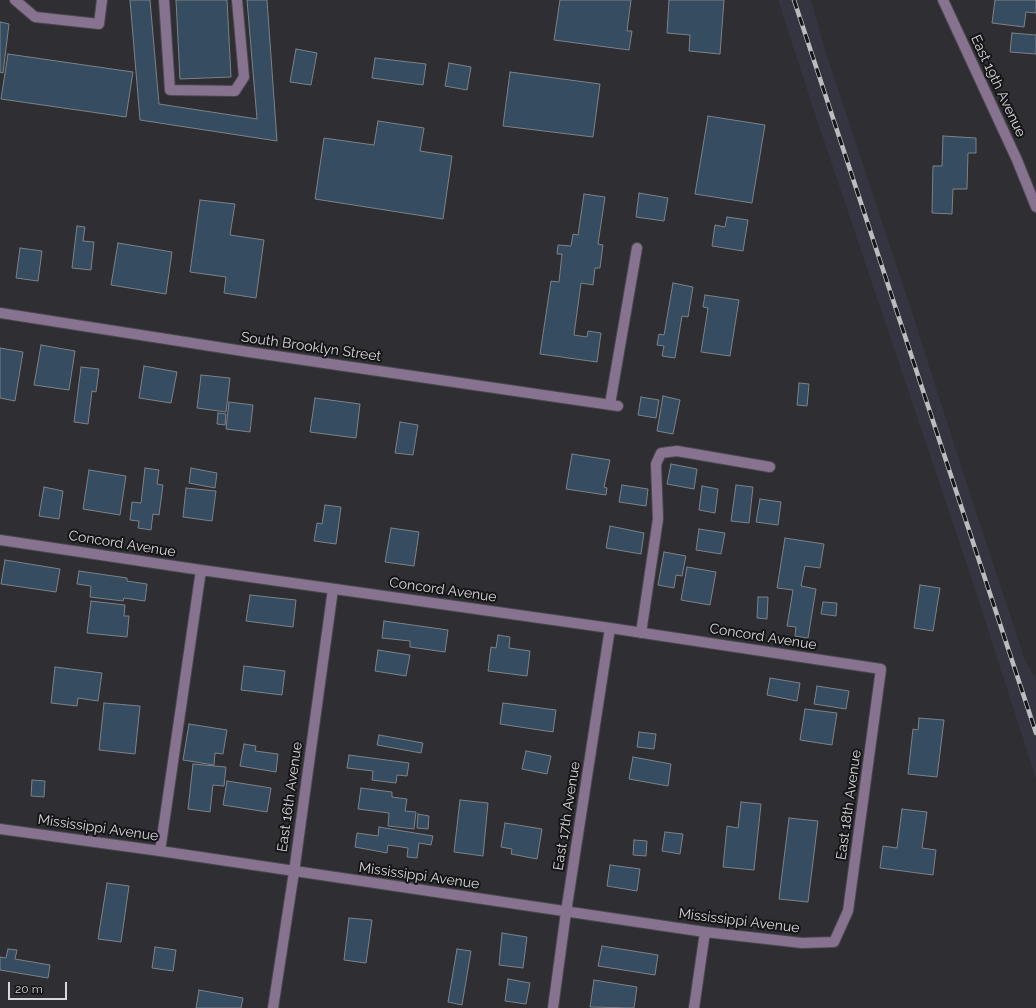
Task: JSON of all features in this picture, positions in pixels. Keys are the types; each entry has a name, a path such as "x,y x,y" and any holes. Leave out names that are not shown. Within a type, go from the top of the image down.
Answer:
{"street":[{"path":"15,0 35,17 99,24 102,0"},
{"path":"164,0 170,90 235,91 244,77 237,0"},
{"name":"East 19th Avenue","path":"943,0 1018,160 1036,207"},
{"name":"South Brooklyn Street","path":"0,313 614,405 637,248"},
{"path":"641,633 658,519 656,464 661,452 677,451 770,467"},
{"name":"Concord Avenue","path":"0,540 610,628 881,670"},
{"path":"160,851 201,570"},
{"name":"East 16th Avenue","path":"273,1008 294,872 333,589"},
{"name":"East 17th Avenue","path":"553,1008 566,912 610,628"},
{"name":"East 18th Avenue","path":"834,942 848,911 881,670"},
{"name":"Mississippi Avenue","path":"0,829 160,851 705,932 802,943 834,942"},
{"path":"694,1008 705,932"}],"shaded area":[{"path":"778,0 811,0 826,53 909,303 975,509 1025,660 1036,680 1036,779 972,580"}],"building":[{"path":"130,0 150,0 159,104 257,119 247,0 267,0 277,141 140,120"},
{"path":"176,0 227,0 231,77 180,79"},
{"path":"560,0 631,0 627,31 632,31 629,50 554,40"},
{"path":"669,0 724,0 720,54 689,51 690,35 667,33"},
{"path":"995,0 1036,0 1036,13 1026,12 1024,27 992,23"},
{"path":"0,22 9,24 3,73 0,72"},
{"path":"1012,33 1036,35 1036,54 1010,52"},
{"path":"296,49 317,53 311,85 290,82"},
{"path":"8,54 133,72 126,117 1,99"},
{"path":"375,58 426,64 423,85 372,78"},
{"path":"449,63 471,67 467,90 445,86"},
{"path":"510,72 600,84 593,137 503,126"},
{"path":"708,116 765,125 752,203 695,194"},
{"path":"378,121 424,128 420,151 452,156 443,219 315,199 324,138 374,145"},
{"path":"943,136 976,138 976,153 968,153 967,189 953,189 952,214 932,213 933,166 942,166"},
{"path":"639,193 668,198 664,221 636,217"},
{"path":"584,194 605,197 598,244 603,245 600,268 595,268 593,285 581,283 574,335 587,337 588,331 601,333 597,362 540,354 551,281 559,282 562,254 557,254 558,245 571,246 573,234 578,235"},
{"path":"200,200 235,204 230,235 264,240 256,298 224,293 226,277 190,272"},
{"path":"727,217 748,220 743,251 712,246 715,225 725,227"},
{"path":"77,226 85,227 83,241 94,242 91,270 72,268"},
{"path":"118,243 172,252 166,294 111,285"},
{"path":"20,248 42,251 38,281 16,278"},
{"path":"673,283 693,287 688,317 682,316 675,358 662,356 664,346 657,345 659,334 664,335"},
{"path":"705,295 739,300 730,356 701,352 708,308 703,307"},
{"path":"41,345 75,351 69,390 34,385"},
{"path":"0,348 23,352 15,401 0,398"},
{"path":"144,366 177,372 171,403 139,398"},
{"path":"81,367 99,369 96,392 92,391 88,424 74,422"},
{"path":"201,375 230,378 226,412 197,408"},
{"path":"799,383 809,384 807,406 797,405"},
{"path":"663,396 680,400 673,434 657,431"},
{"path":"641,397 659,400 656,418 638,415"},
{"path":"315,398 360,404 356,438 310,432"},
{"path":"229,402 253,405 250,432 226,429"},
{"path":"218,413 226,414 225,425 217,424"},
{"path":"400,422 418,425 413,455 395,453"},
{"path":"572,454 610,460 604,487 607,488 606,495 566,489"},
{"path":"671,464 697,469 694,489 667,484"},
{"path":"145,468 159,470 157,484 163,485 159,515 153,514 151,530 138,528 139,521 130,520 132,502 141,503"},
{"path":"191,468 217,473 215,488 189,483"},
{"path":"89,470 126,476 120,515 83,509"},
{"path":"622,485 648,489 646,506 619,502"},
{"path":"736,485 753,487 749,523 731,521"},
{"path":"702,486 718,489 715,513 699,510"},
{"path":"44,487 63,491 59,519 39,516"},
{"path":"186,488 216,491 212,521 183,517"},
{"path":"760,499 781,502 778,525 756,522"},
{"path":"325,505 341,507 336,544 314,541 317,523 322,524"},
{"path":"610,526 644,533 641,554 606,548"},
{"path":"391,528 419,532 414,566 385,562"},
{"path":"699,529 725,533 721,554 696,550"},
{"path":"785,538 824,544 820,568 805,566 801,586 816,589 808,638 795,636 796,627 787,626 793,590 777,588"},
{"path":"664,552 686,556 682,576 676,575 674,588 658,585"},
{"path":"5,560 60,569 56,592 1,584"},
{"path":"687,567 716,572 710,605 681,600"},
{"path":"79,571 127,578 127,581 147,584 145,601 124,598 123,601 90,597 91,586 77,584"},
{"path":"920,585 940,588 933,631 914,628"},
{"path":"250,595 296,600 293,627 246,621"},
{"path":"758,597 768,597 767,619 757,618"},
{"path":"91,601 125,605 124,616 129,616 127,637 87,633"},
{"path":"823,602 837,603 836,616 821,614"},
{"path":"384,621 448,630 445,652 410,647 410,641 382,638"},
{"path":"498,635 510,637 509,648 530,651 527,676 488,671 491,647 496,648"},
{"path":"378,650 410,655 406,676 375,671"},
{"path":"244,666 285,671 282,695 241,690"},
{"path":"55,667 102,673 98,701 78,698 77,706 51,703"},
{"path":"770,678 800,683 797,701 767,695"},
{"path":"817,686 849,691 846,709 814,704"},
{"path":"104,703 140,706 135,754 99,750"},
{"path":"503,703 556,710 553,732 500,724"},
{"path":"805,709 837,713 832,745 800,740"},
{"path":"919,718 944,720 937,777 908,774 913,729 918,730"},
{"path":"189,724 227,730 223,754 215,753 214,765 183,760"},
{"path":"639,732 656,734 654,749 637,747"},
{"path":"379,735 423,743 421,753 377,745"},
{"path":"244,744 256,746 255,751 278,754 276,772 240,766"},
{"path":"526,751 551,756 547,774 522,769"},
{"path":"349,755 409,763 407,776 397,775 396,783 372,780 373,771 347,768"},
{"path":"633,757 671,764 668,786 629,779"},
{"path":"193,764 226,767 224,786 213,785 210,812 188,809"},
{"path":"32,780 45,781 44,797 31,796"},
{"path":"227,781 271,788 267,812 223,805"},
{"path":"361,788 392,792 392,797 407,799 405,811 416,812 414,829 388,826 389,813 358,809"},
{"path":"460,800 488,803 483,856 454,852"},
{"path":"741,802 761,804 754,870 723,867 727,826 738,828"},
{"path":"902,809 927,812 922,848 936,850 933,875 880,868 883,846 897,848"},
{"path":"418,814 429,816 428,829 417,828"},
{"path":"789,818 818,821 808,902 779,899"},
{"path":"505,823 542,829 537,859 511,854 512,849 501,847"},
{"path":"379,827 433,836 431,845 419,843 417,858 407,857 408,848 388,845 387,853 355,847 357,833 378,836"},
{"path":"665,832 683,834 680,854 662,851"},
{"path":"634,840 647,841 646,856 633,855"},
{"path":"610,865 640,869 637,891 607,886"},
{"path":"107,883 129,886 121,942 98,939"},
{"path":"349,918 372,920 366,963 344,960"},
{"path":"502,933 527,937 523,968 499,965"},
{"path":"602,946 658,955 655,975 598,966"},
{"path":"155,947 176,950 173,971 152,968"},
{"path":"8,949 17,950 15,959 50,965 48,978 0,970 0,957 6,958"},
{"path":"457,949 471,951 462,1005 448,1002"},
{"path":"508,979 530,983 526,1004 505,1001"},
{"path":"594,980 637,987 634,1008 590,1007"},
{"path":"199,990 243,998 241,1008 196,1008"}],"railway":[{"path":"794,0 1036,733"}]}
